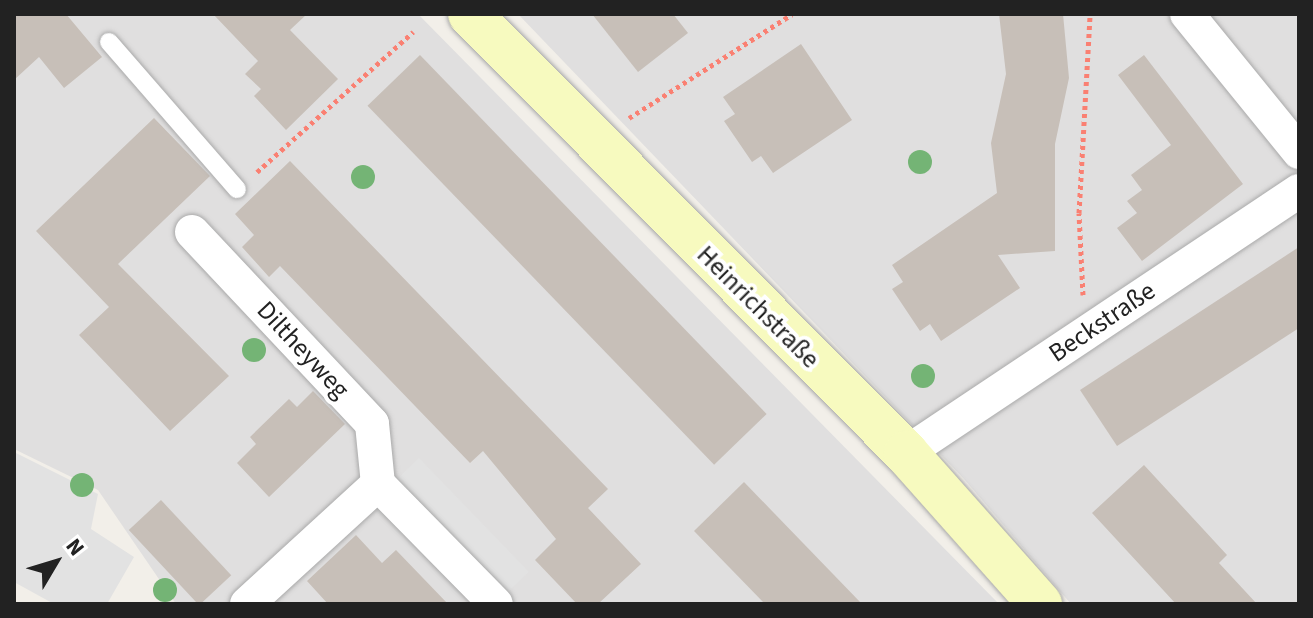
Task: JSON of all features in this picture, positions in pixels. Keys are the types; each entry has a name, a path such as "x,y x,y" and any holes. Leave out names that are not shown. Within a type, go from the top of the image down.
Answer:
{"main road":[{"name":"Heinrichstraße","path":"470,14 906,453 1040,604"}],"street":[{"path":"1187,14 1299,152"},
{"name":"Beckstraße","path":"906,453 1299,191"},
{"name":"Diltheyweg","path":"192,232 372,424 378,484"},
{"path":"247,604 378,484 496,604"}],"lane":[{"path":"109,42 237,189"}],"path":[{"path":"624,120 792,14"},
{"path":"1090,14 1078,288 1103,323"},
{"path":"302,133 413,32"}],"shaded area":[{"path":"14,14 418,14 999,604 176,604 98,490 14,449"},
{"path":"518,14 1299,14 1299,604 1071,604 964,479"},
{"path":"14,452 98,494 91,529 134,557 107,604 54,604 14,582"},
{"path":"419,458 529,572 505,595 395,481"}],"building":[{"path":"14,14 66,14 102,57 64,88 39,57 14,80"},
{"path":"213,14 307,14 290,30 338,79 286,130 254,96 261,89 245,74 258,61"},
{"path":"592,14 673,14 688,33 638,72"},
{"path":"999,14 1063,14 1069,78 1055,144 1055,251 998,255 1020,288 941,341 930,324 920,331 892,289 903,282 892,265 997,193 991,143 1006,74"},
{"path":"801,44 852,120 773,173 761,156 752,162 724,121 735,114 723,97"},
{"path":"420,55 767,414 714,465 367,106"},
{"path":"1144,55 1243,184 1142,261 1117,228 1137,213 1127,201 1142,190 1131,175 1171,145 1118,75"},
{"path":"154,118 210,176 118,264 229,376 170,431 79,335 109,307 36,231"},
{"path":"290,161 608,489 588,508 641,564 598,604 577,604 535,560 556,539 483,451 470,463 280,266 269,277 242,247 254,235 235,214"},
{"path":"1299,247 1299,328 1117,446 1080,390"},
{"path":"313,391 345,424 269,497 237,463 256,444 250,437 289,399 297,407"},
{"path":"1144,465 1227,555 1219,563 1257,604 1176,604 1092,513"},
{"path":"744,482 862,604 765,604 694,531"},
{"path":"161,500 231,575 198,604 129,530"},
{"path":"356,535 382,563 396,550 448,604 328,604 307,581"}]}
